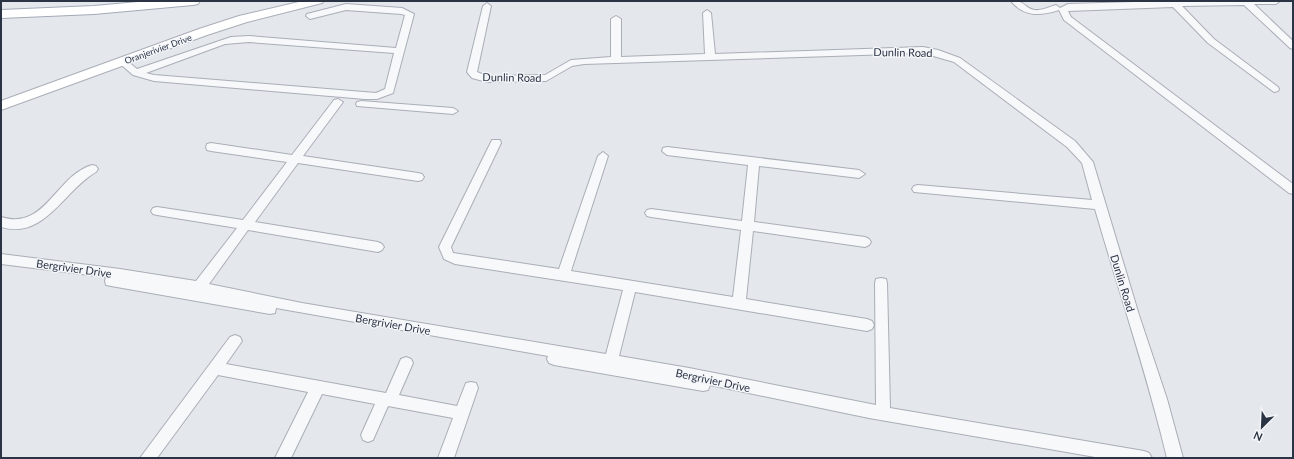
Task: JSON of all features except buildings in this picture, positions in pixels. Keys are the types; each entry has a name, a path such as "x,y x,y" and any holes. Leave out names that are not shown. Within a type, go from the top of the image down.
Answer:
{"main road":[{"path":"1,14 94,10 193,1"}],"street":[{"name":"Oranjerivier Drive","path":"1,106 243,19 318,1"},
{"path":"1015,1 1031,13 1038,14 1068,7 1173,2 1276,1"},
{"path":"1045,1 1059,10 1067,18 1293,190"},
{"path":"1173,2 1211,41 1274,89"},
{"path":"1246,2 1293,46"},
{"name":"Dunlin Road","path":"487,6 472,68 472,72 475,76 487,79 546,78 567,65 577,62 616,60 923,50 957,60 991,84 1082,154 1087,162 1132,315 1160,399 1175,458"},
{"path":"123,62 136,73 154,78 377,96 384,95 392,87 410,16 407,12 346,7 310,16"},
{"path":"707,13 710,57"},
{"path":"616,19 616,60"},
{"path":"136,73 231,40 249,39 400,51"},
{"path":"254,95 453,111"},
{"path":"196,292 338,102"},
{"path":"496,143 448,242 445,251 448,256 455,259 738,303 867,325"},
{"path":"211,147 418,177"},
{"path":"667,151 859,174"},
{"path":"563,275 603,156"},
{"path":"738,303 754,162"},
{"path":"1,222 19,226 40,217 74,182 92,169"},
{"path":"918,189 1100,205"},
{"path":"157,211 378,247"},
{"path":"651,214 865,242"},
{"name":"Bergrivier Drive","path":"5,260 54,271 196,292 610,365 732,390 776,393 1144,458"},
{"path":"881,283 883,413"},
{"path":"610,365 630,286"},
{"path":"148,458 235,341"},
{"path":"368,435 406,363"},
{"path":"215,368 461,413"},
{"path":"283,458 318,387"},
{"path":"446,458 471,388"}]}
